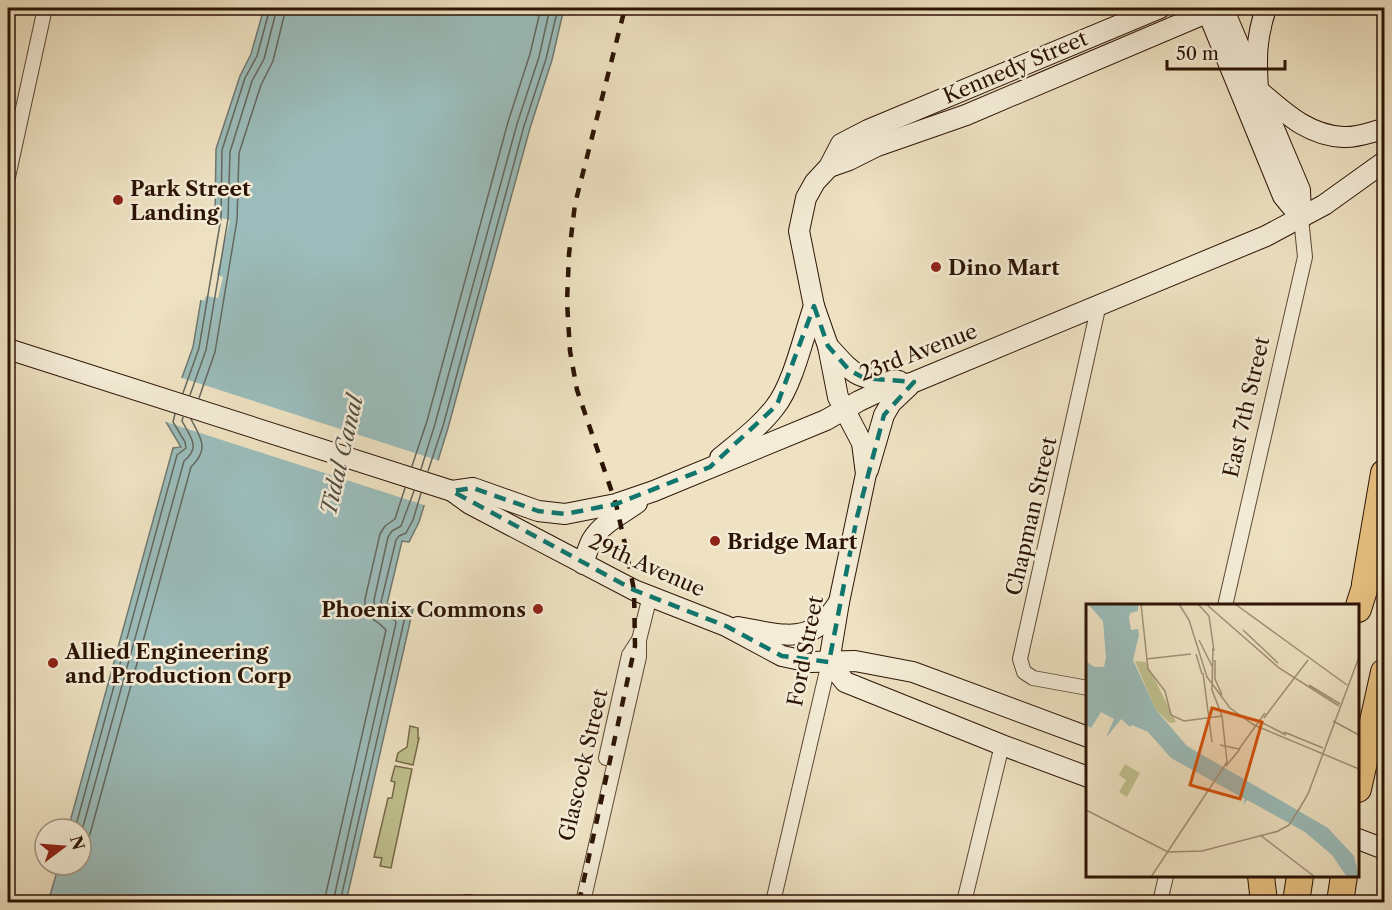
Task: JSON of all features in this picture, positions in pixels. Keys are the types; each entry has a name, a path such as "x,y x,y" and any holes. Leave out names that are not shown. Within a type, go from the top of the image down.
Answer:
{"highway":[{"path":"1365,584 1384,473"},
{"path":"1359,605 1384,528"},
{"path":"1359,784 1384,672"},
{"path":"1261,877 1264,903"},
{"path":"1296,903 1300,877"},
{"path":"1340,903 1344,877"}],"main road":[{"name":"Kennedy Street","path":"844,411 838,397 828,346 814,306 799,231 806,198 829,167 841,144 868,130 1160,8"},
{"path":"1266,8 1258,32 1256,54 1258,90 1295,122 1319,133 1344,137 1384,129"},
{"name":"Kennedy Street","path":"829,167 877,146 966,115 1213,9"},
{"path":"1213,9 1283,196 1301,218"},
{"name":"East 7th Street","path":"1213,9 1258,90 1300,190 1301,218"},
{"name":"23rd Avenue","path":"452,491 473,488 538,511 565,514 616,504 654,491 826,420 876,393 914,382 1266,236 1301,218 1384,162"},
{"name":"Kennedy Street","path":"710,467 758,426 777,405 800,351 814,306"},
{"path":"828,346 849,370 864,378 914,382"},
{"path":"8,349 452,491"},
{"path":"866,474 884,416 891,402 914,382"},
{"name":"Ford Street","path":"829,662 866,474 862,443 844,411"},
{"name":"29th Avenue","path":"452,491 470,504 634,590 726,626 782,656 810,662 855,661 913,672 1086,736"},
{"path":"583,564 591,541 598,532 607,523 654,491"},
{"path":"726,626 790,635 805,633 818,627 839,602"},
{"path":"829,662 845,682 1086,776"},
{"path":"1359,839 1384,849"}],"street":[{"path":"8,177 45,8"},
{"name":"East 7th Street","path":"1225,604 1305,257 1301,218"},
{"name":"Chapman Street","path":"1086,688 1034,678 1024,672 1020,659 1099,304"},
{"name":"Glascock Street","path":"583,903 639,657 639,640 650,596"},
{"name":"Glascock Street","path":"574,903 629,655 639,640"},
{"name":"Ford Street","path":"773,903 829,662"},
{"path":"964,903 1002,745"},
{"path":"1160,903 1166,877"}],"highlighted area":[{"path":"814,306 828,346 849,370 864,378 914,382 884,415 857,517 829,662 782,656 726,626 634,590 452,491 473,488 538,511 565,514 616,504 710,467 777,405"}],"green space":[{"path":"410,726 418,728 419,738 413,765 396,761 398,753 407,747"},
{"path":"395,766 412,769 391,868 380,866 382,858 374,857 388,798 392,798 395,782 391,781"}],"water":[{"name":"Tidal Canal","path":"264,8 564,8 552,60 530,128 448,428 419,522 409,542 402,541 387,604 413,609 346,902 48,902 55,877 93,877 93,817 71,817 173,448 181,447 166,422 193,347 215,217 216,149 240,76 251,54"}],"pier":[{"path":"212,216 230,220 217,275 223,277 218,298 206,296 204,301 198,299"},
{"path":"179,377 440,461 427,506 163,421"}],"railway":[{"path":"579,902 635,646 634,590 626,549 616,504 577,390 570,351 567,302 569,254 575,204 625,8"}],"place":[{"name":"Park Street Landing","path":"118,200"},
{"name":"Dino Mart","path":"936,267"},
{"name":"Bridge Mart","path":"715,541"},
{"name":"Phoenix Commons","path":"538,609"},
{"name":"Allied Engineering and Production Corp","path":"53,663"}]}
